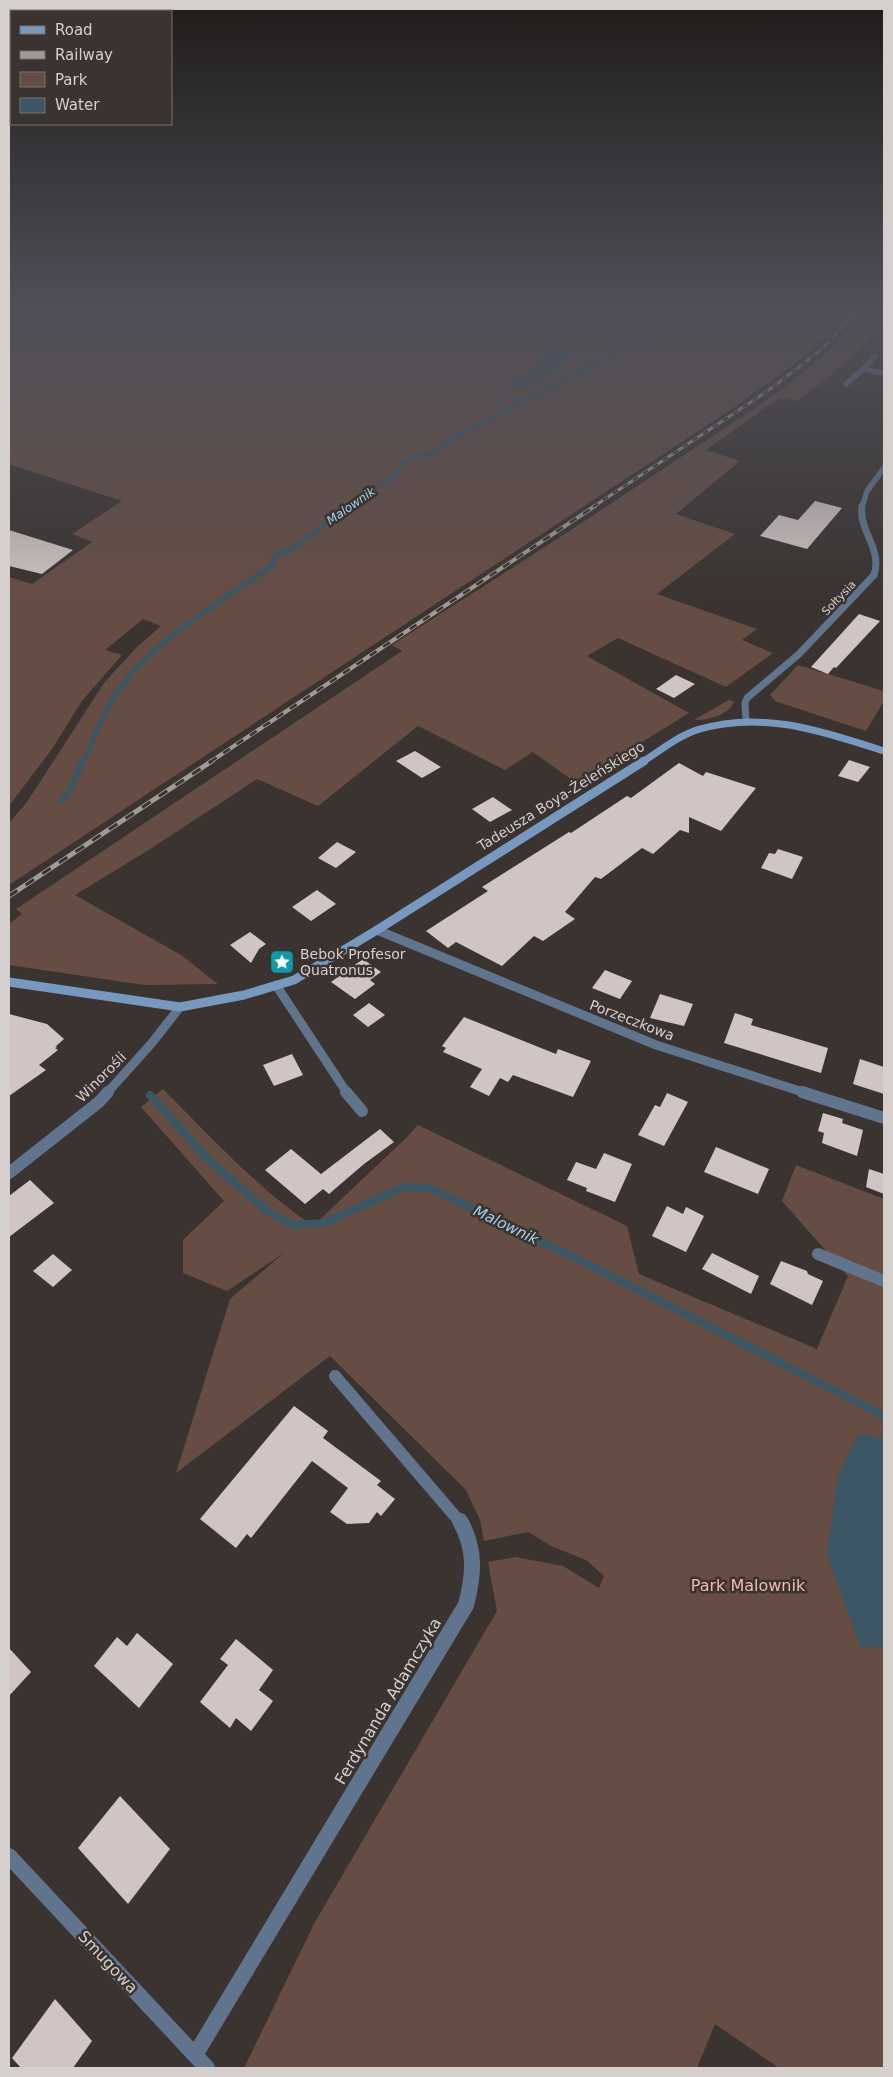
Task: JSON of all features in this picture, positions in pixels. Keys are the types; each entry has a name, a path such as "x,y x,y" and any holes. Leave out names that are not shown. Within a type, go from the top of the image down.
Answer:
{"street":[{"name":"Sołtysia","path":"746,720 745,703 748,698 799,654 866,584 876,571 877,557 861,517 862,501 868,489 884,468"},
{"name":"Tadeusza Boya-Żeleńskiego","path":"9,982 180,1007 244,995 294,980 377,930 688,733 710,726 746,720 771,721 804,726 884,751"},
{"name":"Porzeczkowa","path":"377,930 656,1045 884,1118"},
{"path":"276,985 349,1096 362,1111"},
{"name":"Winorośli","path":"9,1174 99,1102 152,1044 180,1007"},
{"path":"818,1254 884,1281"},
{"name":"Ferdynanda Adamczyka","path":"195,2055 466,1605 474,1576 473,1555 468,1534 457,1516 336,1376"},
{"name":"Smugowa","path":"9,1856 207,2068"}],"green space":[{"path":"9,406 736,406 9,885 9,823 27,802 104,683 136,648 161,626 143,619 105,650 122,655 82,701 52,749 9,806 9,577 32,584 92,542 72,534 122,501 9,464"},
{"path":"768,406 706,450 740,461 676,514 735,534 657,594 757,629 742,640 773,653 726,687 618,638 587,656 689,713 576,783 533,752 505,770 418,726 318,806 257,779 147,851 75,895 181,955 218,984 144,985 9,965 9,924 22,914 16,909 402,651 392,645 756,407"},
{"path":"798,665 884,691 884,701 866,731 775,701 770,695"},
{"path":"729,700 734,702 722,714 711,718 694,720"},
{"name":"Park Malownik","path":"163,1089 254,1179 313,1226 418,1125 627,1226 639,1274 817,1349 848,1276 782,1201 796,1165 884,1199 884,2068 779,2068 715,2024 697,2068 244,2068 315,1922 497,1611 488,1562 515,1557 563,1566 599,1588 604,1576 586,1560 553,1547 528,1532 484,1541 480,1520 466,1490 330,1356 176,1473 230,1299 284,1253 227,1291 183,1273 183,1240 224,1201 141,1107"}],"water":[{"path":"859,1433 884,1438 884,1646 861,1648 827,1554 838,1476"}],"building":[{"path":"815,501 842,508 807,549 760,536 779,515 798,520"},
{"path":"9,530 73,550 42,574 9,566"},
{"path":"859,614 880,621 836,668 834,667 828,674 811,667"},
{"path":"676,675 695,684 674,698 656,689"},
{"path":"415,751 441,767 422,778 396,761"},
{"path":"849,760 870,767 858,782 838,776"},
{"path":"679,763 703,776 706,772 756,788 721,831 689,817 689,833 680,830 653,854 642,848 601,879 595,877 565,912 575,919 543,941 534,936 502,966 456,942 448,948 426,931 488,891 482,887 569,832 571,833 627,796 631,798"},
{"path":"493,797 512,810 490,822 472,809"},
{"path":"337,842 356,852 336,868 318,858"},
{"path":"778,849 803,857 792,879 761,868 769,853 775,854"},
{"path":"317,890 336,904 311,921 292,907"},
{"path":"250,932 266,944 259,949 251,963 230,945"},
{"path":"363,959 381,972 370,980 375,984 355,999 331,982"},
{"path":"605,970 632,981 620,999 592,988"},
{"path":"660,994 693,1004 684,1026 650,1018"},
{"path":"369,1003 385,1015 368,1027 353,1015"},
{"path":"735,1013 753,1019 751,1025 828,1048 821,1073 724,1043"},
{"path":"9,1014 47,1024 64,1039 56,1046 55,1048 58,1050 39,1065 46,1070 9,1096"},
{"path":"464,1017 556,1054 558,1049 591,1061 573,1097 513,1075 508,1082 500,1078 489,1096 470,1087 482,1069 443,1052 446,1048 442,1046"},
{"path":"292,1054 303,1075 274,1086 263,1065"},
{"path":"860,1059 884,1067 884,1094 853,1084"},
{"path":"667,1093 688,1102 664,1146 638,1135 655,1105 660,1107"},
{"path":"823,1113 843,1119 842,1123 863,1130 857,1156 822,1143 824,1133 818,1131"},
{"path":"380,1129 394,1142 364,1164 329,1194 323,1189 305,1204 265,1170 291,1149 321,1174"},
{"path":"716,1147 769,1169 758,1194 704,1172"},
{"path":"604,1153 632,1164 615,1202 586,1191 587,1188 567,1180 576,1162 596,1169"},
{"path":"869,1169 884,1174 884,1194 866,1187"},
{"path":"30,1180 54,1203 9,1237 9,1196"},
{"path":"667,1206 683,1214 686,1207 704,1216 686,1252 652,1236"},
{"path":"712,1253 759,1276 751,1294 702,1269"},
{"path":"53,1254 72,1270 53,1287 33,1271"},
{"path":"781,1261 807,1271 808,1274 823,1281 812,1305 770,1284"},
{"path":"294,1406 328,1431 323,1438 381,1481 377,1485 395,1499 381,1516 377,1512 369,1523 347,1524 330,1512 348,1488 312,1461 251,1538 247,1534 236,1548 200,1519"},
{"path":"137,1633 173,1664 139,1708 94,1666 117,1637 127,1646"},
{"path":"236,1639 273,1670 259,1690 273,1701 251,1731 236,1718 230,1728 200,1702 228,1665 220,1659"},
{"path":"9,1648 31,1672 9,1696"},
{"path":"120,1796 170,1849 128,1904 78,1848"},
{"path":"55,1999 92,2041 73,2068 21,2068 12,2058"}],"waterway":[{"name":"Malownik","path":"349,507 364,493 381,485 396,474 403,463 415,457 435,452 463,433 505,413 511,406"},
{"name":"Malownik","path":"83,762 112,700 144,660 186,625 274,564 274,557 277,554 292,549 350,506"},
{"name":"Malownik","path":"62,801 69,792 83,761"},
{"name":"Malownik","path":"150,1095 207,1158 268,1212 293,1225 324,1223 404,1187 430,1188 588,1264 884,1416"}],"railway":[{"path":"593,507 745,406"},
{"path":"210,762 595,506"},
{"path":"9,896 212,761"}],"place":[{"name":"Bebok Profesor Quatronus","path":"282,962"}]}
